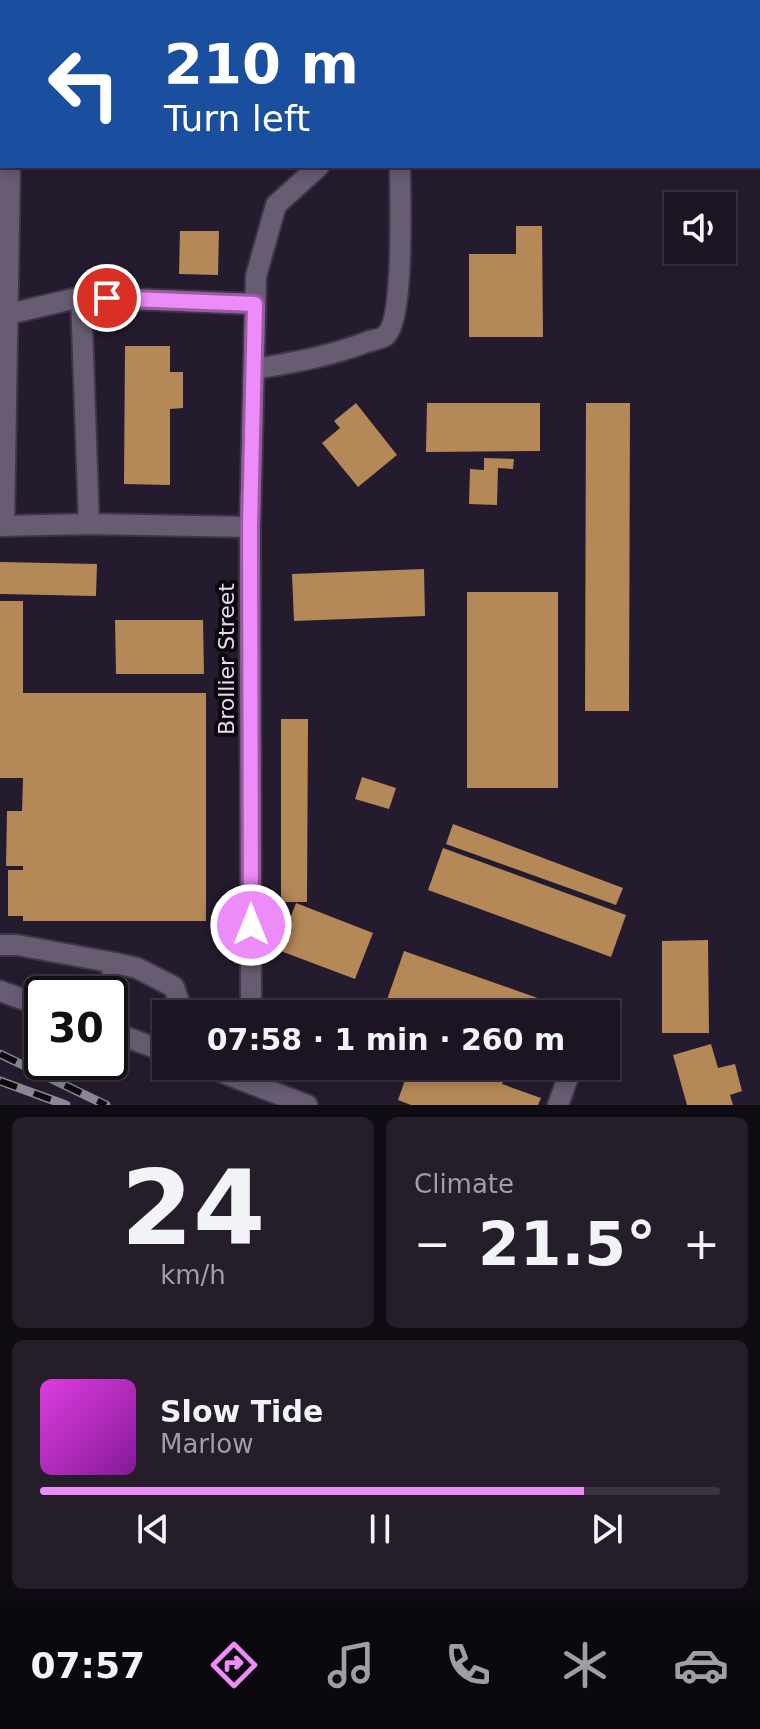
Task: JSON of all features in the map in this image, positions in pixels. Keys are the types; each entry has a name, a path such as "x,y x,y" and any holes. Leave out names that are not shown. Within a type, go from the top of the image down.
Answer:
{"street":[{"path":"10,168 4,316 2,526 250,527"},
{"name":"Brollier Street","path":"251,1000 250,527 256,276 276,205 317,168"},
{"path":"254,369 297,363 385,336 394,322 398,283 400,168"},
{"path":"4,316 81,297 255,304"},
{"path":"81,297 89,524"},
{"path":"0,945 17,945 137,968 174,987 178,1000"},
{"path":"112,976 115,963"},
{"path":"0,991 24,1000"},
{"path":"128,1038 152,1047"},
{"path":"260,1080 307,1105"},
{"path":"558,1105 567,1080"}],"building":[{"path":"516,226 542,226 543,337 469,337 469,254 516,254"},
{"path":"180,231 219,231 218,275 179,274"},
{"path":"125,346 170,346 170,372 183,372 183,408 170,409 170,485 124,484"},
{"path":"356,403 397,455 358,487 322,443 340,428 334,421"},
{"path":"427,403 540,403 540,451 426,452"},
{"path":"586,403 630,403 629,711 585,711"},
{"path":"484,458 514,459 513,469 498,468 497,505 469,504 470,469 484,470"},
{"path":"0,562 97,564 96,596 0,594"},
{"path":"424,569 425,616 294,621 292,574"},
{"path":"467,592 558,592 558,788 467,788"},
{"path":"0,601 23,601 23,693 206,693 206,921 23,921 23,916 8,916 8,870 23,870 23,866 6,866 7,811 22,811 23,778 0,778"},
{"path":"115,620 203,620 204,674 116,674"},
{"path":"281,719 308,719 307,902 281,902"},
{"path":"362,777 396,788 389,809 355,799"},
{"path":"453,824 623,888 616,905 446,844"},
{"path":"443,848 626,915 611,957 428,890"},
{"path":"296,903 373,933 355,979 278,950"},
{"path":"708,940 709,1033 662,1033 662,941"},
{"path":"404,951 543,1000 387,1000"},
{"path":"711,1044 718,1068 735,1064 742,1091 730,1095 733,1105 687,1105 673,1055"},
{"path":"405,1080 503,1080 502,1084 541,1098 538,1105 411,1105 398,1100"}],"railway":[{"path":"0,1054 106,1105"},
{"path":"0,1081 66,1105"}],"route":[{"path":"107,298 255,304 250,527 251,925"}]}
